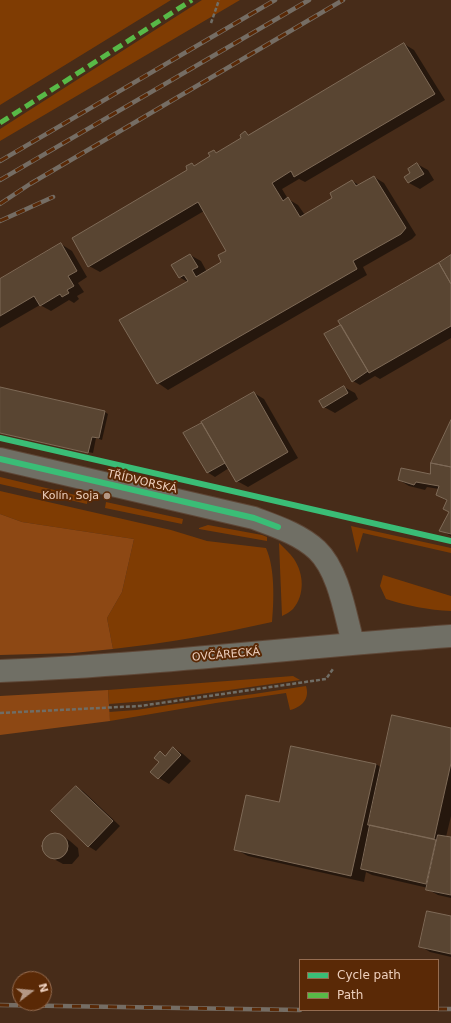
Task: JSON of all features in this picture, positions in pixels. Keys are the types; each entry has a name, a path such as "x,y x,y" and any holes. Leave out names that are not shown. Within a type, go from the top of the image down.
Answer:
{"main road":[{"name":"TŘÍDVORSKÁ","path":"0,459 254,518 278,527 300,538 317,550 328,566 337,586 353,643"},
{"name":"OVČÁRECKÁ","path":"0,672 220,656 353,643 451,636"}],"path":[{"path":"210,23 219,0"},
{"path":"0,713 140,706 326,679 353,643"}],"shaded area":[{"path":"0,0 171,0 0,105"},
{"path":"202,0 240,0 0,141 0,129"},
{"path":"0,477 88,498 87,504 0,484"},
{"path":"0,491 171,530 207,541 266,548 272,574 272,622 193,638 113,649 107,618 122,592 134,539 22,522 0,514"},
{"path":"106,502 183,519 182,524 105,508"},
{"path":"0,514 22,522 134,539 122,592 107,618 113,649 73,653 0,655"},
{"path":"208,525 262,535 267,537 267,541 199,529"},
{"path":"351,526 451,548 451,553 363,533 357,553"},
{"path":"279,543 294,559 300,571 302,584 300,597 297,603 292,610 282,616"},
{"path":"383,575 451,596 451,611 434,610 402,604 386,599 380,586"},
{"path":"293,676 300,680 158,700 109,704 108,690"},
{"path":"306,686 307,695 304,702 298,707 290,710 286,693 110,721 109,712 136,710"},
{"path":"108,690 110,721 0,735 0,696"}],"building":[{"path":"404,43 435,94 294,177 291,171 272,183 283,201 288,197 300,217 332,198 330,193 352,180 356,186 374,176 406,228 401,234 353,261 357,269 157,384 119,320 188,281 184,275 179,278 171,265 190,254 198,267 192,270 196,277 221,262 218,255 226,251 198,202 88,267 72,238 187,170 186,166 192,163 194,166 210,156 208,153 214,150 216,153 241,138 240,135 245,131 248,135"},
{"path":"417,163 424,174 408,183 404,177 410,173 408,169"},
{"path":"61,243 77,271 68,276 74,286 67,290 69,293 62,297 60,294 40,306 34,296 0,316 0,279"},
{"path":"451,255 451,284 439,263"},
{"path":"439,263 451,284 451,326 369,373 338,321"},
{"path":"341,325 368,371 352,382 324,334"},
{"path":"344,386 348,393 323,408 319,401"},
{"path":"0,387 105,411 99,438 92,437 88,453 0,433"},
{"path":"254,392 288,452 236,482 201,422"},
{"path":"451,420 451,467 431,463"},
{"path":"202,423 225,463 207,473 183,433"},
{"path":"431,463 451,467 451,534 439,531 449,512 443,509 447,500 436,495 439,486 416,482 414,485 398,480 401,468 430,474"},
{"path":"392,715 451,728 451,763 434,839 368,825"},
{"path":"291,746 376,764 351,876 234,850 246,795 279,802"},
{"path":"173,747 181,755 158,779 150,772 159,762 154,758 160,751 165,756"},
{"path":"76,786 113,821 88,847 51,811"},
{"path":"370,825 436,840 426,884 361,869"},
{"path":"55,833 64,837 68,846 64,855 55,859 46,855 42,846 46,837"},
{"path":"438,835 451,837 451,895 426,890"},
{"path":"427,911 451,916 451,954 419,947"}],"railway":[{"path":"0,161 275,0"},
{"path":"0,180 309,0"},
{"path":"0,204 30,184 343,0"},
{"path":"0,221 53,197"},
{"path":"0,1005 299,1010"},
{"path":"439,1009 451,1009"}],"marked path":[{"path":"0,123 192,0"}],"cycle path":[{"path":"0,438 451,541"},
{"path":"0,459 254,518 278,527"}],"place":[{"name":"Kolín, Soja","path":"107,496"}]}
